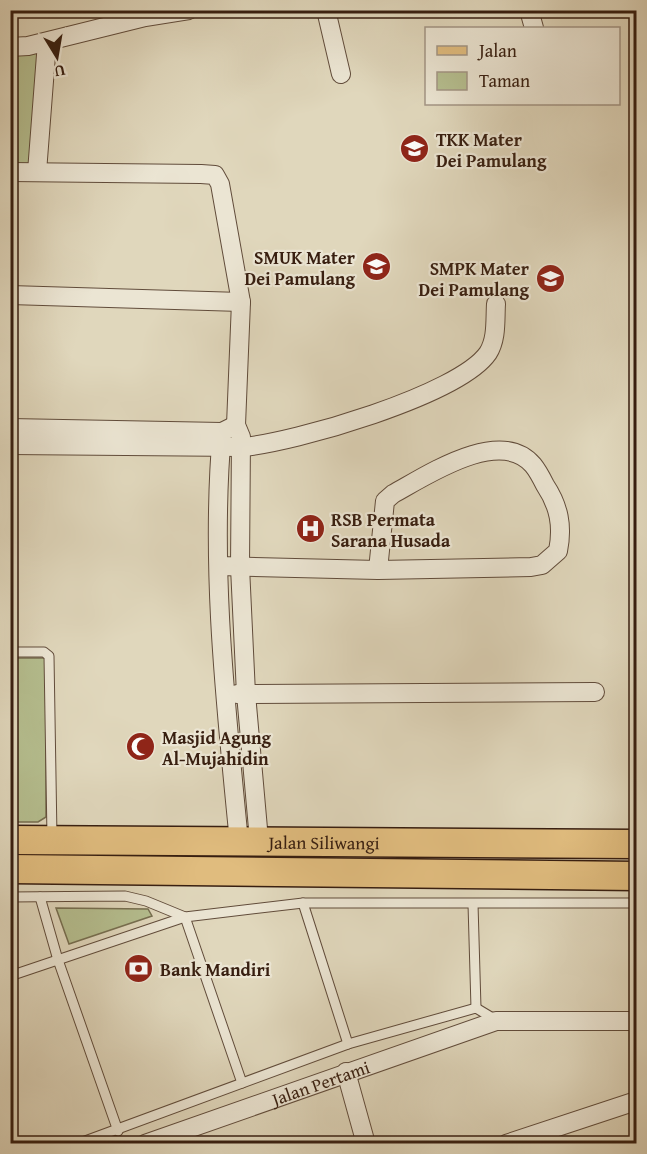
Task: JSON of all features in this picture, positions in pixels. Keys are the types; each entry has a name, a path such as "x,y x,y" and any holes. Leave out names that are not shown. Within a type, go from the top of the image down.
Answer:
{"main road":[{"name":"Jalan Siliwangi","path":"10,840 636,844"},
{"name":"Jalan Siliwangi","path":"10,869 636,876"}],"street":[{"path":"10,47 47,42 145,14 189,10"},
{"path":"326,10 341,74"},
{"path":"529,10 534,27"},
{"path":"37,172 47,42"},
{"path":"10,172 216,175 220,184 241,302 226,435 219,566 225,694 249,841"},
{"path":"10,295 241,302"},
{"path":"242,447 270,445 360,419 460,377 487,354 494,338 496,304"},
{"path":"10,428 242,437 240,567 246,694 249,841"},
{"path":"10,445 226,435"},
{"path":"219,566 378,570 542,565 558,551 560,524 556,502 532,464 520,456 495,450 459,460 393,494 385,501 378,570"},
{"path":"225,694 595,692"},
{"name":"Jalan Pertami","path":"145,1143 496,1021 636,1021"},
{"path":"346,1072 366,1143"},
{"path":"506,1143 636,1101"}],"lane":[{"path":"10,652 44,652 49,656 52,839"},
{"path":"10,897 125,896 146,901 185,917 242,1083"},
{"path":"40,897 58,960 118,1131"},
{"path":"303,903 348,1044"},
{"path":"10,976 185,917 303,903 636,903"},
{"path":"473,904 476,1008"},
{"path":"77,1143 118,1131 348,1044 476,1008 496,1021"}],"green space":[{"path":"47,42 37,172 11,172 11,44"},
{"path":"10,658 46,658 46,817 38,822 11,822"},
{"path":"56,908 148,909 152,916 69,944"}],"place":[{"name":"TKK Mater Dei Pamulang","path":"415,149"},
{"name":"SMUK Mater Dei Pamulang","path":"376,267"},
{"name":"SMPK Mater Dei Pamulang","path":"550,278"},
{"name":"RSB Permata Sarana Husada","path":"310,529"},
{"name":"Masjid Agung Al-Mujahidin","path":"141,747"},
{"name":"Bank Mandiri","path":"139,969"}]}
